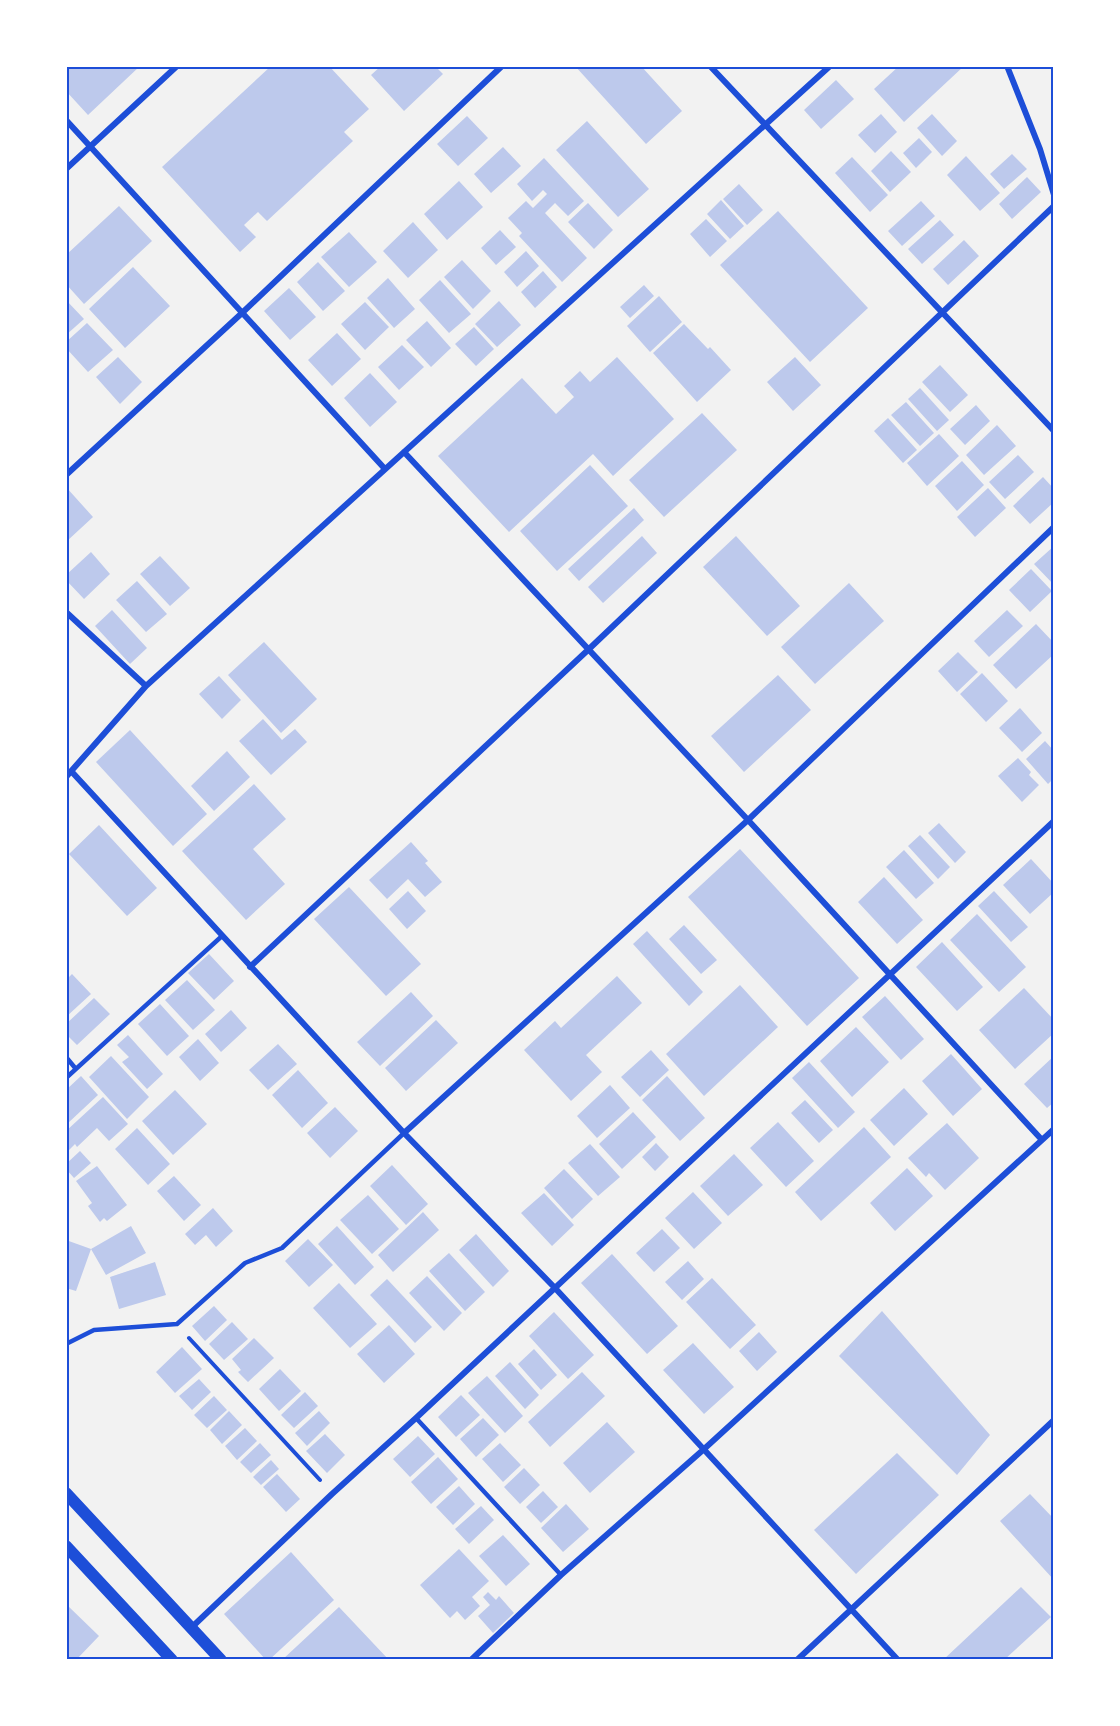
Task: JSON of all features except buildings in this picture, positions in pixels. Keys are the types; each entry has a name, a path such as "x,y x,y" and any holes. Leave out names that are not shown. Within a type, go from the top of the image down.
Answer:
{"main road":[{"path":"66,1493 221,1660"},
{"path":"66,1546 172,1660"}],"street":[{"path":"66,169 177,66"},
{"path":"66,475 242,313 502,66"},
{"path":"710,66 1054,431"},
{"path":"830,66 146,686 69,775 404,1133 555,1288 898,1660"},
{"path":"1007,66 1040,149 1054,195"},
{"path":"66,120 385,469"},
{"path":"250,967 589,649 1054,206"},
{"path":"404,452 748,820 1042,1140"},
{"path":"404,1133 748,820 1054,527"},
{"path":"66,612 146,686"},
{"path":"192,1628 332,1494 1054,820"},
{"path":"471,1660 561,1575 703,1450 1054,1129"},
{"path":"797,1660 1054,1420"}],"lane":[{"path":"66,1078 222,936"},
{"path":"66,1058 76,1069"},
{"path":"66,1344 94,1330 177,1324 245,1263 282,1248 404,1133"},
{"path":"416,1418 561,1575"}],"path":[{"path":"177,1324 332,1494"}]}
